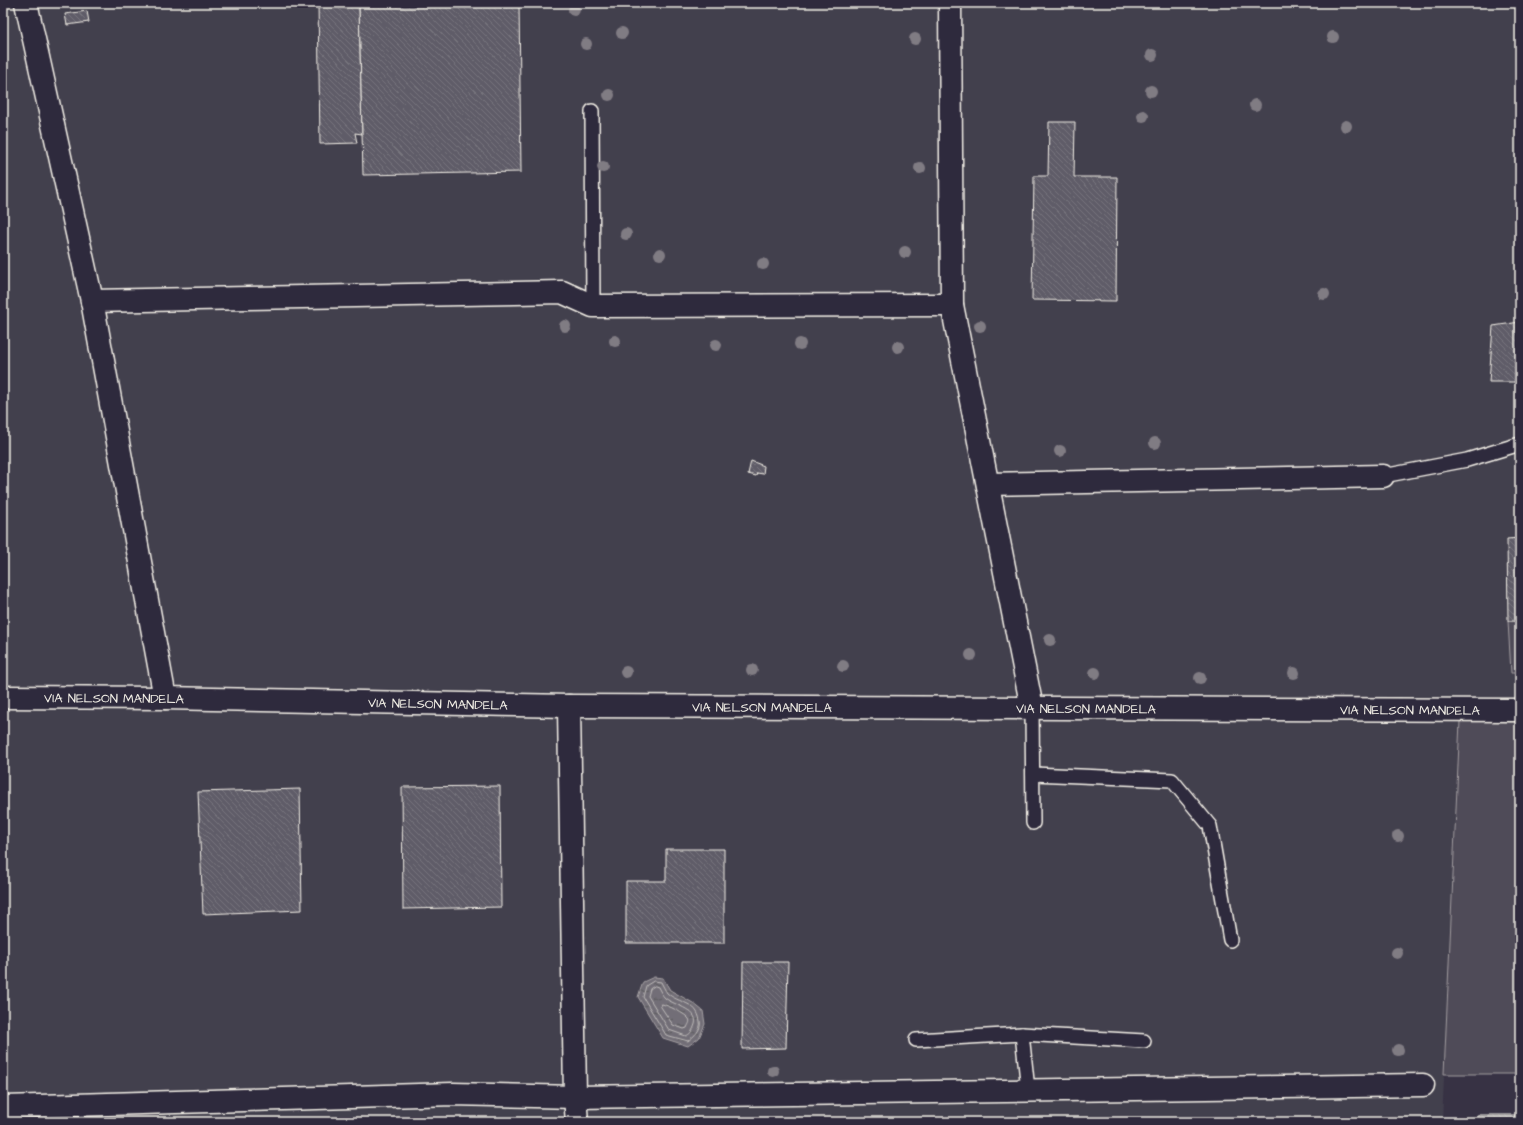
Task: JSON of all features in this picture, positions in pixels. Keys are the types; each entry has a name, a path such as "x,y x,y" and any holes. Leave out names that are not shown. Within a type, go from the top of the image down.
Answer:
{"street":[{"path":"26,3 92,301 165,698"},
{"path":"950,3 952,305 1032,708"},
{"path":"92,301 562,292 593,306 952,305"},
{"path":"988,484 1383,476"},
{"name":"VIA NELSON MANDELA","path":"3,697 165,698 569,706 1520,710"},
{"path":"569,706 576,1122"},
{"path":"3,1106 21,1107 453,1094 575,1097 1423,1085"}],"lane":[{"path":"592,111 593,306"},
{"path":"1383,476 1467,460 1520,444"},
{"path":"1032,708 1033,823"},
{"path":"1033,774 1172,780 1210,826 1230,940"},
{"path":"1022,1034 1028,1090"},
{"path":"916,1040 1022,1034 1144,1041"}],"shaded area":[{"path":"3,3 1520,3 1520,722 1460,721 1442,1122 3,1122"},
{"path":"1508,621 1520,621 1520,673 1511,673"},
{"path":"1460,721 1520,722 1520,1074 1444,1074"}],"water":[{"path":"654,977 663,978 670,990 693,1003 703,1011 705,1024 699,1038 688,1046 663,1038 638,997 643,982"}],"building":[{"path":"318,3 359,3 362,134 355,133 357,143 320,144"},
{"path":"359,3 519,3 521,172 363,175"},
{"path":"87,11 89,22 67,25 65,14"},
{"path":"1049,122 1075,122 1074,177 1117,177 1116,301 1032,300 1034,176 1048,176"},
{"path":"1520,322 1520,382 1489,382 1493,326"},
{"path":"751,461 764,466 763,474 757,473 756,476 748,474"},
{"path":"1520,538 1520,621 1508,621 1507,539"},
{"path":"500,786 501,907 403,909 402,787"},
{"path":"300,789 302,910 203,914 198,792"},
{"path":"666,849 724,849 724,943 626,943 626,881 666,881"},
{"path":"743,962 788,962 786,1048 742,1049"},
{"path":"1478,1115 1520,1115 1520,1122 1478,1122"}]}
